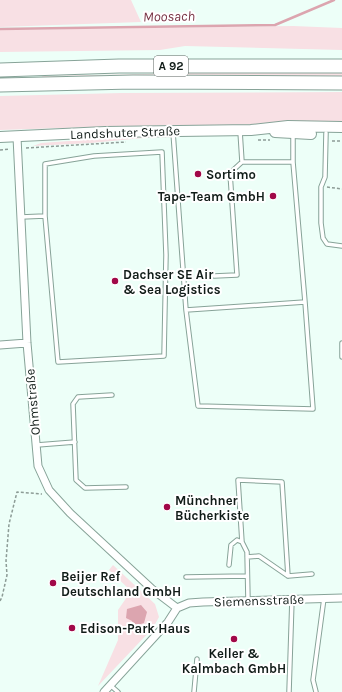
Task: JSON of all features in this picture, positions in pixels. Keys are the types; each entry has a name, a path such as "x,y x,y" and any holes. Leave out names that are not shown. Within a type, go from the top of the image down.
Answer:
{"highway":[{"name":"A 92","path":"0,70 119,66 342,66"},
{"name":"A 92","path":"0,85 133,82 342,83"}],"main road":[{"name":"Landshuter Straße","path":"251,130 288,126 342,127"},
{"name":"Landshuter Straße","path":"0,137 172,130 251,130 293,134 342,134"}],"street":[{"name":"Ohmstraße","path":"17,137 27,343 38,466 49,490 70,513 152,589 177,608"},
{"path":"0,345 27,343"},
{"name":"Siemensstraße","path":"177,608 189,603 342,598"},
{"path":"104,692 168,622 177,608"}],"lane":[{"path":"172,130 186,310 198,406 313,409 293,162 293,134"},
{"path":"240,130 242,162"},
{"path":"326,133 325,177 321,187 320,223 323,238 327,244 342,246"},
{"path":"162,152 166,255 164,356 58,362 45,216 45,164 94,156 162,152"},
{"path":"214,276 237,275 230,173 242,162 293,162"},
{"path":"20,217 45,216"},
{"path":"186,310 305,302"},
{"path":"342,343 342,357"},
{"path":"112,395 78,397 73,404 76,442 76,480 85,488 126,487"},
{"path":"35,445 76,442"},
{"path":"248,600 247,552 242,542 238,480 282,482 288,576"},
{"path":"229,565 231,545 237,540 242,542"},
{"path":"247,557 259,556 288,576 312,574"},
{"path":"186,577 247,576"},
{"path":"316,692 313,680 324,598"},
{"path":"289,692 292,599"},
{"path":"194,692 197,659"},
{"path":"110,685 118,692"}],"path":[{"path":"321,187 342,189"},
{"path":"0,600 7,575 6,561 9,524 18,492 41,495 49,490"}],"shaded area":[{"path":"0,0 131,0 141,22 0,27"},
{"path":"293,26 342,28 342,50 185,46 160,50 0,52 0,30"},
{"path":"191,73 342,73 342,77 43,80 42,76"},
{"path":"342,92 342,124 126,126 0,130 0,96 122,93"},
{"path":"153,135 154,137 91,143 33,146 41,143"},
{"path":"113,565 155,604 159,617 153,628 98,686 118,640 118,610 131,591 109,570"},
{"path":"141,605 147,612 144,623 134,626 132,621 126,618 127,609"}],"waterway":[{"name":"Moosach","path":"0,29 275,25 334,0"}],"place":[{"name":"Sortimo","path":"198,174"},
{"name":"Tape-Team GmbH","path":"273,196"},
{"name":"Dachser SE Air & Sea Logistics","path":"115,281"},
{"name":"Münchner Bücherkiste","path":"167,507"},
{"name":"Beijer Ref Deutschland GmbH","path":"53,583"},
{"name":"Edison-Park Haus","path":"72,628"},
{"name":"Keller & Kalmbach GmbH","path":"234,639"}]}
